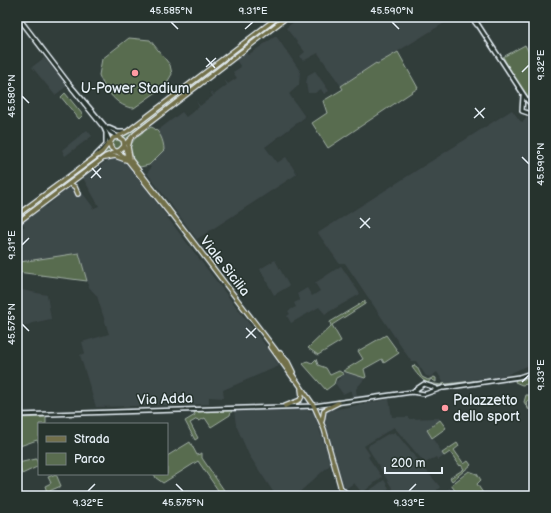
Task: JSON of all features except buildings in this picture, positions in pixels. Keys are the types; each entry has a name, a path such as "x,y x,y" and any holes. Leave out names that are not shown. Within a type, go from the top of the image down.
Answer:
{"main road":[{"path":"18,17 70,85 110,132 122,139 124,146"},
{"path":"17,215 93,158 110,142 131,129 278,17"},
{"path":"17,223 97,162 116,151 121,150 135,134 287,17"},
{"path":"472,17 487,38 520,88 529,103 532,105 534,112 528,113 522,111 524,98 520,88"},
{"path":"523,104 529,103"},
{"path":"101,122 110,129 118,132 131,129"},
{"path":"101,122 108,134 112,148 116,151"},
{"path":"93,158 107,143 106,135 101,122"},
{"path":"133,163 128,150 128,144 135,134"},
{"name":"Viale Sicilia","path":"124,146 127,155 170,214"},
{"name":"Viale Sicilia","path":"116,151 123,155 170,214 285,363 298,383"},
{"path":"97,162 109,157 118,156 124,159 134,170"},
{"path":"70,184 74,185 78,194"},
{"name":"Viale Sicilia","path":"262,333 285,363 314,406 322,422 343,496"},
{"path":"412,392 424,384 436,388 517,378 534,372"},
{"path":"419,386 420,393 425,394 445,387"},
{"path":"428,386 428,392"},
{"path":"285,406 300,400 302,396 301,388"},
{"name":"Via Adda","path":"17,415 314,406 412,392 420,393"},
{"path":"322,422 324,410 338,403"},
{"path":"340,487 349,496"}],"shaded area":[{"path":"300,17 454,17 341,86 318,53 303,61 300,56 305,52 286,28"},
{"path":"276,36 300,71 299,85 289,94 305,117 265,147 277,163 286,157 297,174 197,239 147,173 151,168 149,165 164,150 164,145 157,131 182,112 186,117 199,107 196,101 200,106 213,96 209,91 214,95 227,85 224,79 228,84 237,78 233,72 241,67 236,60 245,52 248,55"},
{"path":"44,58 67,86 55,95 32,67"},
{"path":"315,71 329,91 324,94 321,89 315,93 308,93 306,83 308,75"},
{"path":"512,110 520,121 523,122 528,116 534,118 534,363 506,375 445,384 437,372 430,377 426,376 416,361 411,361 345,263 339,263 318,233"},
{"path":"87,130 92,136 65,156 62,150"},
{"path":"114,158 122,160 128,166 270,351 279,366 223,390 224,398 209,397 209,404 96,407 80,355 85,353 82,342 109,334 97,296 89,287 79,253 20,262 17,247 17,231 25,226 22,223 45,206 46,207 75,183 93,207 92,209 99,206 83,178 107,161"},
{"path":"275,260 289,286 274,295 260,269"},
{"path":"341,266 360,294 325,314 319,307 291,323 287,316 290,314 288,311 296,307 294,303 300,300 297,294 307,288 312,296 320,291 315,283"},
{"path":"17,289 47,295 51,319 32,323 17,330"},
{"path":"346,372 365,378 356,389 357,397 352,398 351,390 343,394 335,383"},
{"path":"389,399 392,417 409,417 409,419 439,418 440,420 427,430 444,456 438,460 436,457 425,463 394,427 364,446 370,455 368,457 382,477 362,493 354,483 345,489 324,418 327,411"},
{"path":"304,408 314,413 331,464 295,496 276,496 249,455 236,425 234,410"},
{"path":"395,432 440,487 431,496 397,496 368,448 369,445 388,434 389,435"},
{"path":"384,480 389,488 380,496 362,496"},
{"path":"450,488 455,496 439,496"}],"green space":[{"path":"281,17 285,17 125,141 122,136"},
{"name":"U-Power Stadium","path":"129,38 150,40 170,65 172,74 165,86 134,108 122,105 112,97 104,86 99,75 102,59"},
{"path":"525,45 534,62 534,106 527,99 503,57"},
{"path":"398,52 418,88 328,148 312,123 327,113 323,101 343,89 341,86 376,63 377,64"},
{"path":"65,93 83,115 79,119 61,97"},
{"path":"151,127 156,130 160,136 164,150 149,165 140,167 131,155 131,144 139,135"},
{"path":"115,139 119,139 121,140 121,148 115,149 112,146 112,142"},
{"path":"109,146 113,151 17,222 17,217"},
{"path":"79,253 87,281 17,272 17,263 20,262"},
{"path":"365,301 365,304 332,325 341,341 318,355 308,348 331,326 330,322"},
{"path":"386,335 399,353 384,363 382,359 364,369 365,378 343,371 363,359 358,351"},
{"path":"316,359 318,365 326,368 330,375 339,371 344,374 336,378 334,384 326,390 303,364 307,361 312,363"},
{"path":"414,365 417,367 422,377 428,380 434,377 436,378 436,382 431,379 428,383 419,376 412,367"},
{"path":"507,377 435,386 428,383 442,385 444,382 446,384"},
{"path":"534,377 534,383 522,385 515,382 516,379 520,380"},
{"path":"526,395 534,395 526,402 529,410 524,402"},
{"path":"232,410 230,415 211,427 205,418 199,421 197,419 190,423 198,438 195,440 185,421 195,415 194,412"},
{"path":"46,417 46,423 38,423 38,442 37,440 17,447 17,418"},
{"path":"440,420 446,428 432,438 427,430"},
{"path":"190,442 197,455 202,453 202,458 228,496 222,496 198,461 163,483 154,475 168,475 168,455"},
{"path":"457,443 459,446 454,450 464,464 468,461 471,465 452,481 450,478 464,469 450,452 444,456 442,453"},
{"path":"36,459 38,466 22,474 18,463"},
{"path":"469,471 477,474 481,480 477,484 485,496 459,496 451,485"},
{"path":"56,475 61,486 47,492 45,486 51,483 48,477"}],"place":[{"name":"U-Power Stadium","path":"135,73"},
{"name":"Palazzetto dello sport","path":"445,408"}]}
